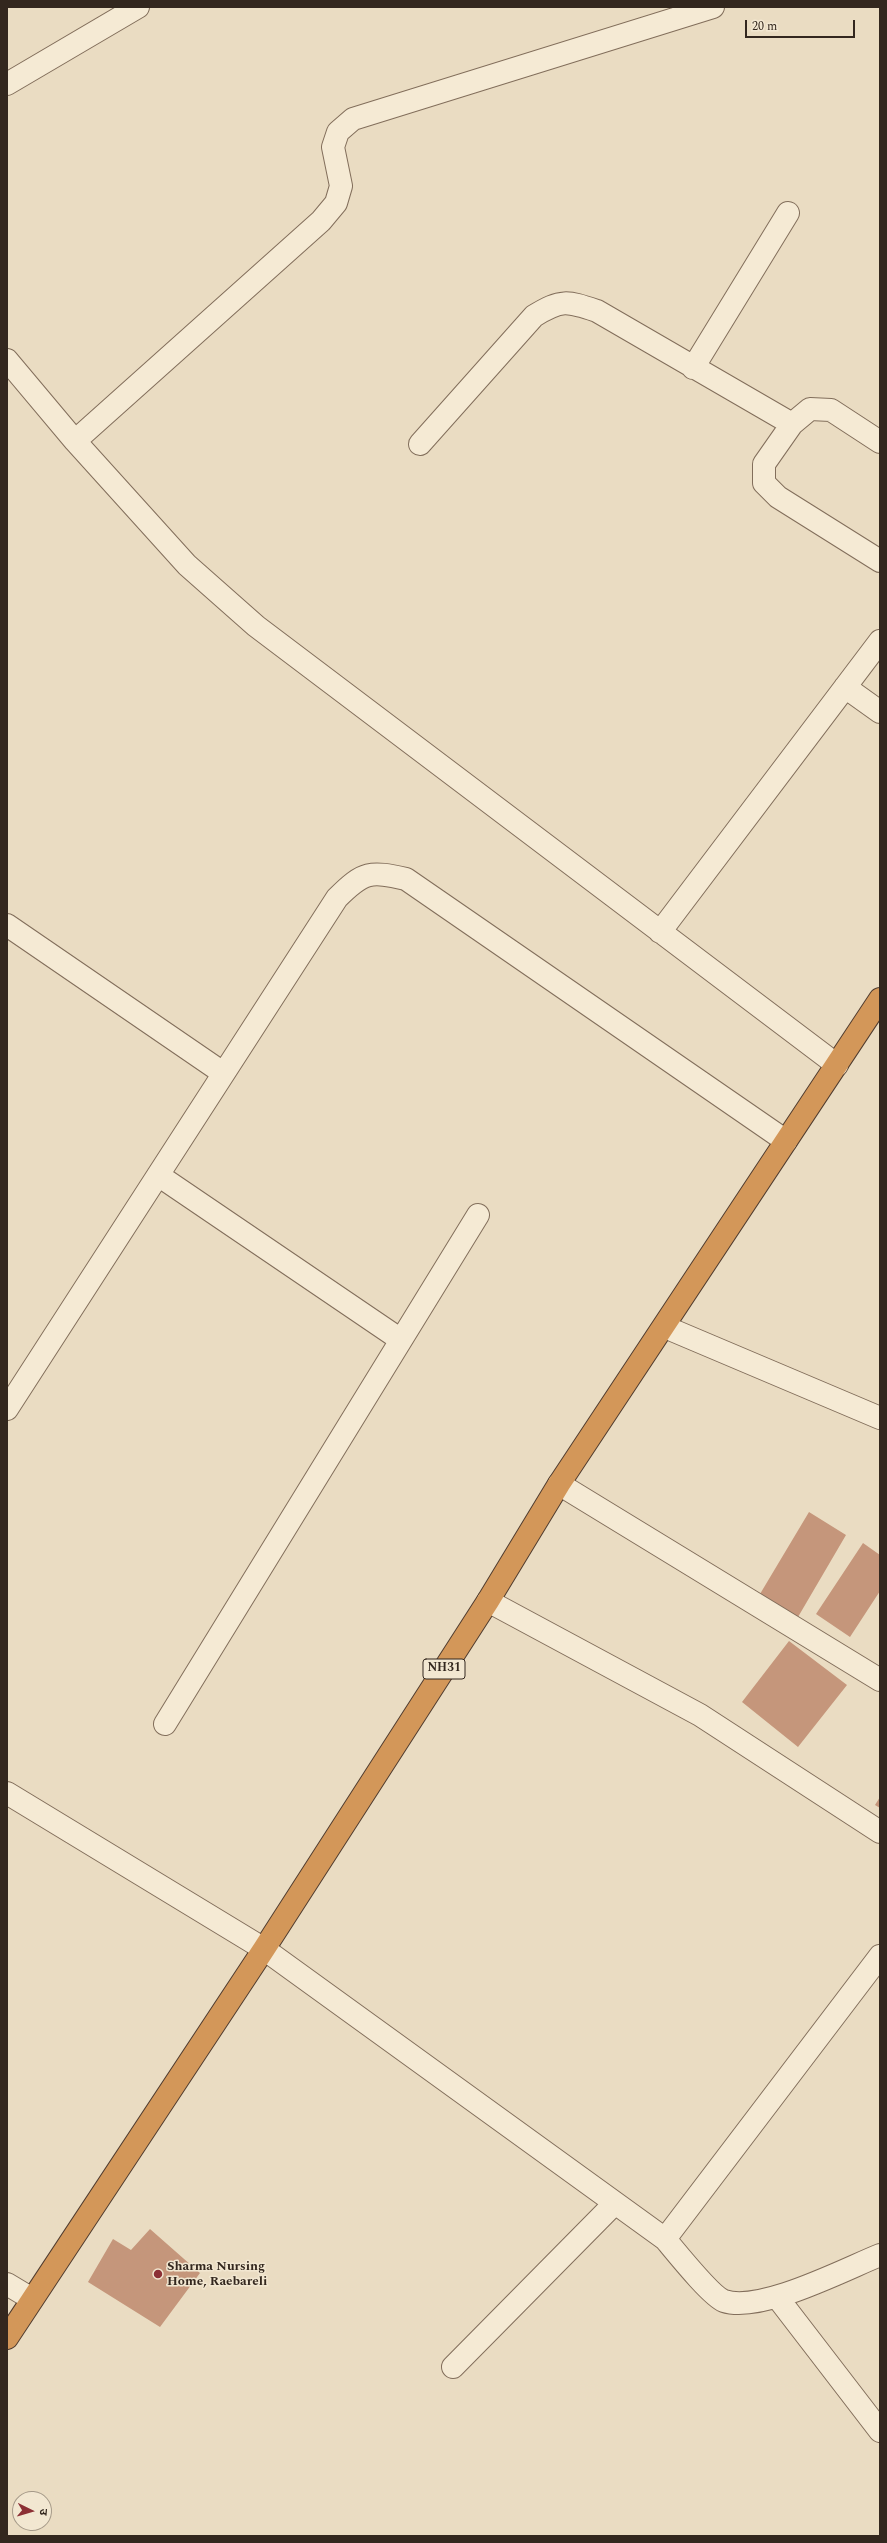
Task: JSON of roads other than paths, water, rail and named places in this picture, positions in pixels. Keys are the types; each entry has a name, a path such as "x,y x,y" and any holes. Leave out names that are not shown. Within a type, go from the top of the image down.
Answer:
{"highway":[{"name":"NH31","path":"7,2338 264,1949 488,1600 559,1484 665,1327 880,999"}],"street":[{"path":"74,441 321,221 336,203 341,186 333,147 338,132 353,119 713,7"},
{"path":"7,84 127,10"},
{"path":"693,368 788,212"},
{"path":"420,444 534,316 555,304 573,303 597,311 792,424"},
{"path":"7,360 74,441 187,565 256,626 837,1065"},
{"path":"880,442 831,410 810,409 792,424 764,464 764,483 778,497 880,561"},
{"path":"660,932 880,641"},
{"path":"845,687 880,712"},
{"path":"7,1408 337,898 355,880 378,873 406,879 786,1141"},
{"path":"7,925 223,1073"},
{"path":"158,1175 400,1340"},
{"path":"165,1724 478,1215"},
{"path":"665,1327 880,1418"},
{"path":"559,1484 880,1680"},
{"path":"488,1600 700,1714 880,1832"},
{"path":"7,1793 264,1949 665,2239 710,2290 723,2300 746,2304 777,2297 880,2255"},
{"path":"665,2239 880,1956"},
{"path":"453,2367 615,2203"},
{"path":"7,2284 32,2299"},
{"path":"777,2297 880,2431"}],"place":[{"name":"Sharma Nursing Home, Raebareli","path":"158,2274"}]}
